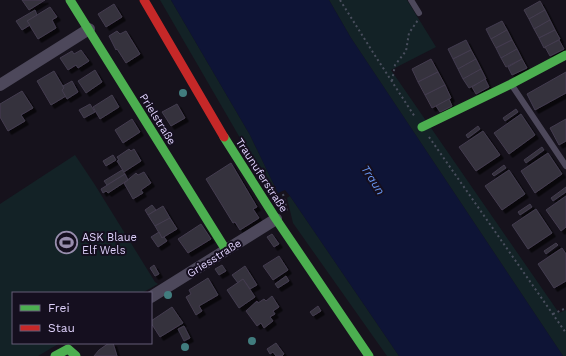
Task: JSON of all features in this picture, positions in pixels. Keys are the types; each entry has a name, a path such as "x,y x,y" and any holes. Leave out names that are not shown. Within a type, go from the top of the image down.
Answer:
{"street":[{"name":"Prielstraße","path":"70,0 226,250"},
{"name":"Traunuferstraße","path":"144,0 222,134 276,219 369,356"},
{"path":"0,85 88,29"},
{"path":"422,127 511,84 566,55"},
{"name":"Griesstraße","path":"152,296 276,219"},
{"path":"55,356 73,349"}],"lane":[{"path":"411,0 419,13"},
{"path":"511,84 566,166"}],"path":[{"path":"340,0 422,127 566,333"},
{"path":"392,82 395,65 406,51 409,33 418,21 419,13"},
{"path":"283,194 288,215"},
{"path":"553,314 566,308"}],"shaded area":[{"path":"160,0 171,0 250,135 278,193 285,212 276,200"},
{"path":"329,0 407,0 436,47 391,70 559,313 566,310 566,356 563,356 351,38"},
{"name":"ASK Blaue Elf Wels","path":"75,155 155,282 158,284 144,292 12,292 12,344 58,344 38,356 0,356 0,204"},
{"path":"290,196 399,356 387,356 293,223 287,198"}],"water":[{"name":"Traun","path":"171,0 329,0 351,38 563,356 399,356 290,196 285,190 278,193 250,135"}],"building":[{"path":"22,0 45,0 29,10"},
{"path":"540,1 545,10 529,19 524,10"},
{"path":"114,4 122,17 106,27 98,14"},
{"path":"50,7 57,17 52,20 56,28 38,39 27,21"},
{"path":"35,10 37,15 27,21 30,25 22,30 16,21"},
{"path":"545,10 550,20 534,29 529,19"},
{"path":"550,20 555,30 539,38 534,29"},
{"path":"502,21 507,30 491,39 486,29"},
{"path":"507,30 512,40 496,48 491,39"},
{"path":"555,30 560,39 544,48 539,38"},
{"path":"117,31 120,34 126,31 140,54 126,63 117,49 116,50 109,36"},
{"path":"466,40 471,50 453,59 448,49"},
{"path":"512,40 517,49 501,58 496,48"},
{"path":"559,40 564,49 550,56 545,47"},
{"path":"517,49 522,59 506,67 501,58"},
{"path":"81,50 89,61 78,68 76,65 68,70 60,58 72,51 74,54"},
{"path":"471,50 476,59 458,69 453,59"},
{"path":"431,59 438,72 418,82 412,69"},
{"path":"476,59 481,69 463,79 458,69"},
{"path":"522,59 527,68 512,75 508,67"},
{"path":"481,69 486,79 469,88 463,79"},
{"path":"95,70 102,82 86,93 78,81"},
{"path":"54,71 64,88 62,90 66,96 51,105 37,81"},
{"path":"438,72 445,85 425,95 418,82"},
{"path":"566,72 566,93 535,110 527,94"},
{"path":"485,79 489,87 476,94 472,87"},
{"path":"72,81 78,92 67,99 62,90 64,88 63,86"},
{"path":"445,85 451,98 432,108 425,95"},
{"path":"22,91 33,108 21,115 25,121 8,131 0,117 0,104"},
{"path":"112,95 119,107 100,119 93,107"},
{"path":"449,99 452,106 440,112 436,106"},
{"path":"90,104 95,112 84,118 79,110"},
{"path":"177,104 185,118 171,126 162,112"},
{"path":"516,109 518,112 505,121 503,118"},
{"path":"521,114 535,135 509,154 494,133"},
{"path":"132,119 140,132 123,143 115,130"},
{"path":"566,119 566,141 559,145 550,128"},
{"path":"478,126 480,129 468,138 466,135"},
{"path":"483,131 500,155 476,171 459,147"},
{"path":"542,147 544,150 526,163 524,160"},
{"path":"129,149 131,151 134,149 141,161 124,172 117,161 119,160 117,157"},
{"path":"548,153 562,174 535,193 521,171"},
{"path":"113,155 116,160 106,166 103,161"},
{"path":"231,163 257,207 253,209 259,218 240,230 235,222 233,223 206,179"},
{"path":"504,165 506,168 494,176 492,174"},
{"path":"122,170 125,174 107,185 104,181"},
{"path":"509,170 525,194 502,210 485,186"},
{"path":"144,172 151,183 141,190 143,193 133,199 124,183 136,173 138,175"},
{"path":"125,174 128,180 108,193 106,191 103,193 101,189"},
{"path":"566,187 566,192 553,201 551,198"},
{"path":"566,196 566,227 561,231 546,210"},
{"path":"530,204 532,207 520,215 518,212"},
{"path":"152,205 156,210 148,215 145,210"},
{"path":"163,206 170,218 155,226 148,215"},
{"path":"536,209 552,233 528,249 512,225"},
{"path":"170,218 177,229 162,238 155,226"},
{"path":"201,224 211,239 188,253 178,239"},
{"path":"159,232 162,238 164,237 167,241 158,247 151,237"},
{"path":"272,234 279,244 274,247 267,237"},
{"path":"556,243 558,245 546,254 544,251"},
{"path":"562,248 566,254 566,281 554,288 538,264"},
{"path":"279,256 288,270 273,280 263,266"},
{"path":"154,265 159,274 155,276 150,268"},
{"path":"222,265 226,271 219,275 215,269"},
{"path":"245,266 257,285 250,289 243,279 238,283 232,275"},
{"path":"286,276 289,281 278,288 275,284"},
{"path":"208,278 218,295 199,306 202,311 196,315 186,297 191,294 189,290"},
{"path":"243,279 255,297 239,308 227,290"},
{"path":"272,296 279,307 273,311 275,314 270,317 273,321 264,328 261,323 257,326 246,311 257,301 258,303 264,299 266,301"},
{"path":"318,306 321,311 313,316 310,312"},
{"path":"172,307 183,323 160,337 152,325 152,320"},
{"path":"184,326 190,338 184,341 178,329"},
{"path":"276,343 284,354 282,356 276,356 273,352 270,354 267,349"},
{"path":"108,344 113,344 117,356 94,356"}],"traffic: fast":[{"path":"70,0 226,250"},
{"path":"422,127 511,84 566,55"},
{"path":"224,137 276,219 369,356"},
{"path":"55,356 68,349 76,356"}],"traffic: jam":[{"path":"144,0 224,137"}],"place":[{"name":"ASK Blaue Elf Wels","path":"66,243"}]}
